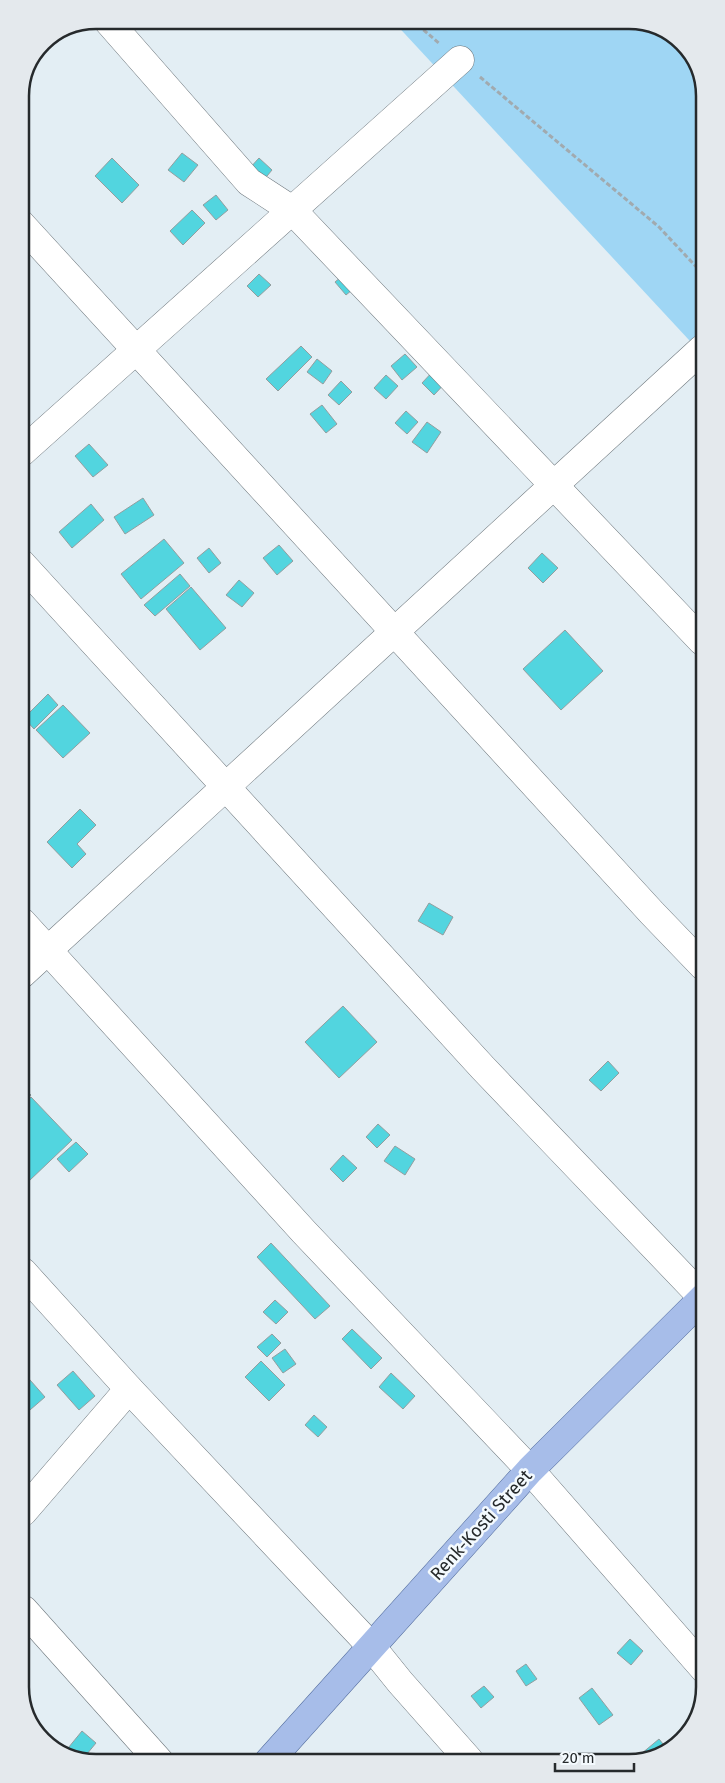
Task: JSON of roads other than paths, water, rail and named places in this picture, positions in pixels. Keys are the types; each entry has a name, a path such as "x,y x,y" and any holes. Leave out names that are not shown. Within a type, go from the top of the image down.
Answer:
{"main road":[{"name":"Renk-Kosti Street","path":"275,1754 530,1470 696,1306"}],"street":[{"path":"115,29 249,182 292,210 696,635"},
{"path":"29,447 460,60"},
{"path":"29,233 696,959"},
{"path":"29,968 696,355"},
{"path":"29,572 483,1068 696,1290"},
{"path":"29,930 304,1232 530,1470 696,1660"},
{"path":"29,1279 129,1390 371,1646 464,1754"},
{"path":"29,1506 129,1390"},
{"path":"29,1616 153,1754"}]}
